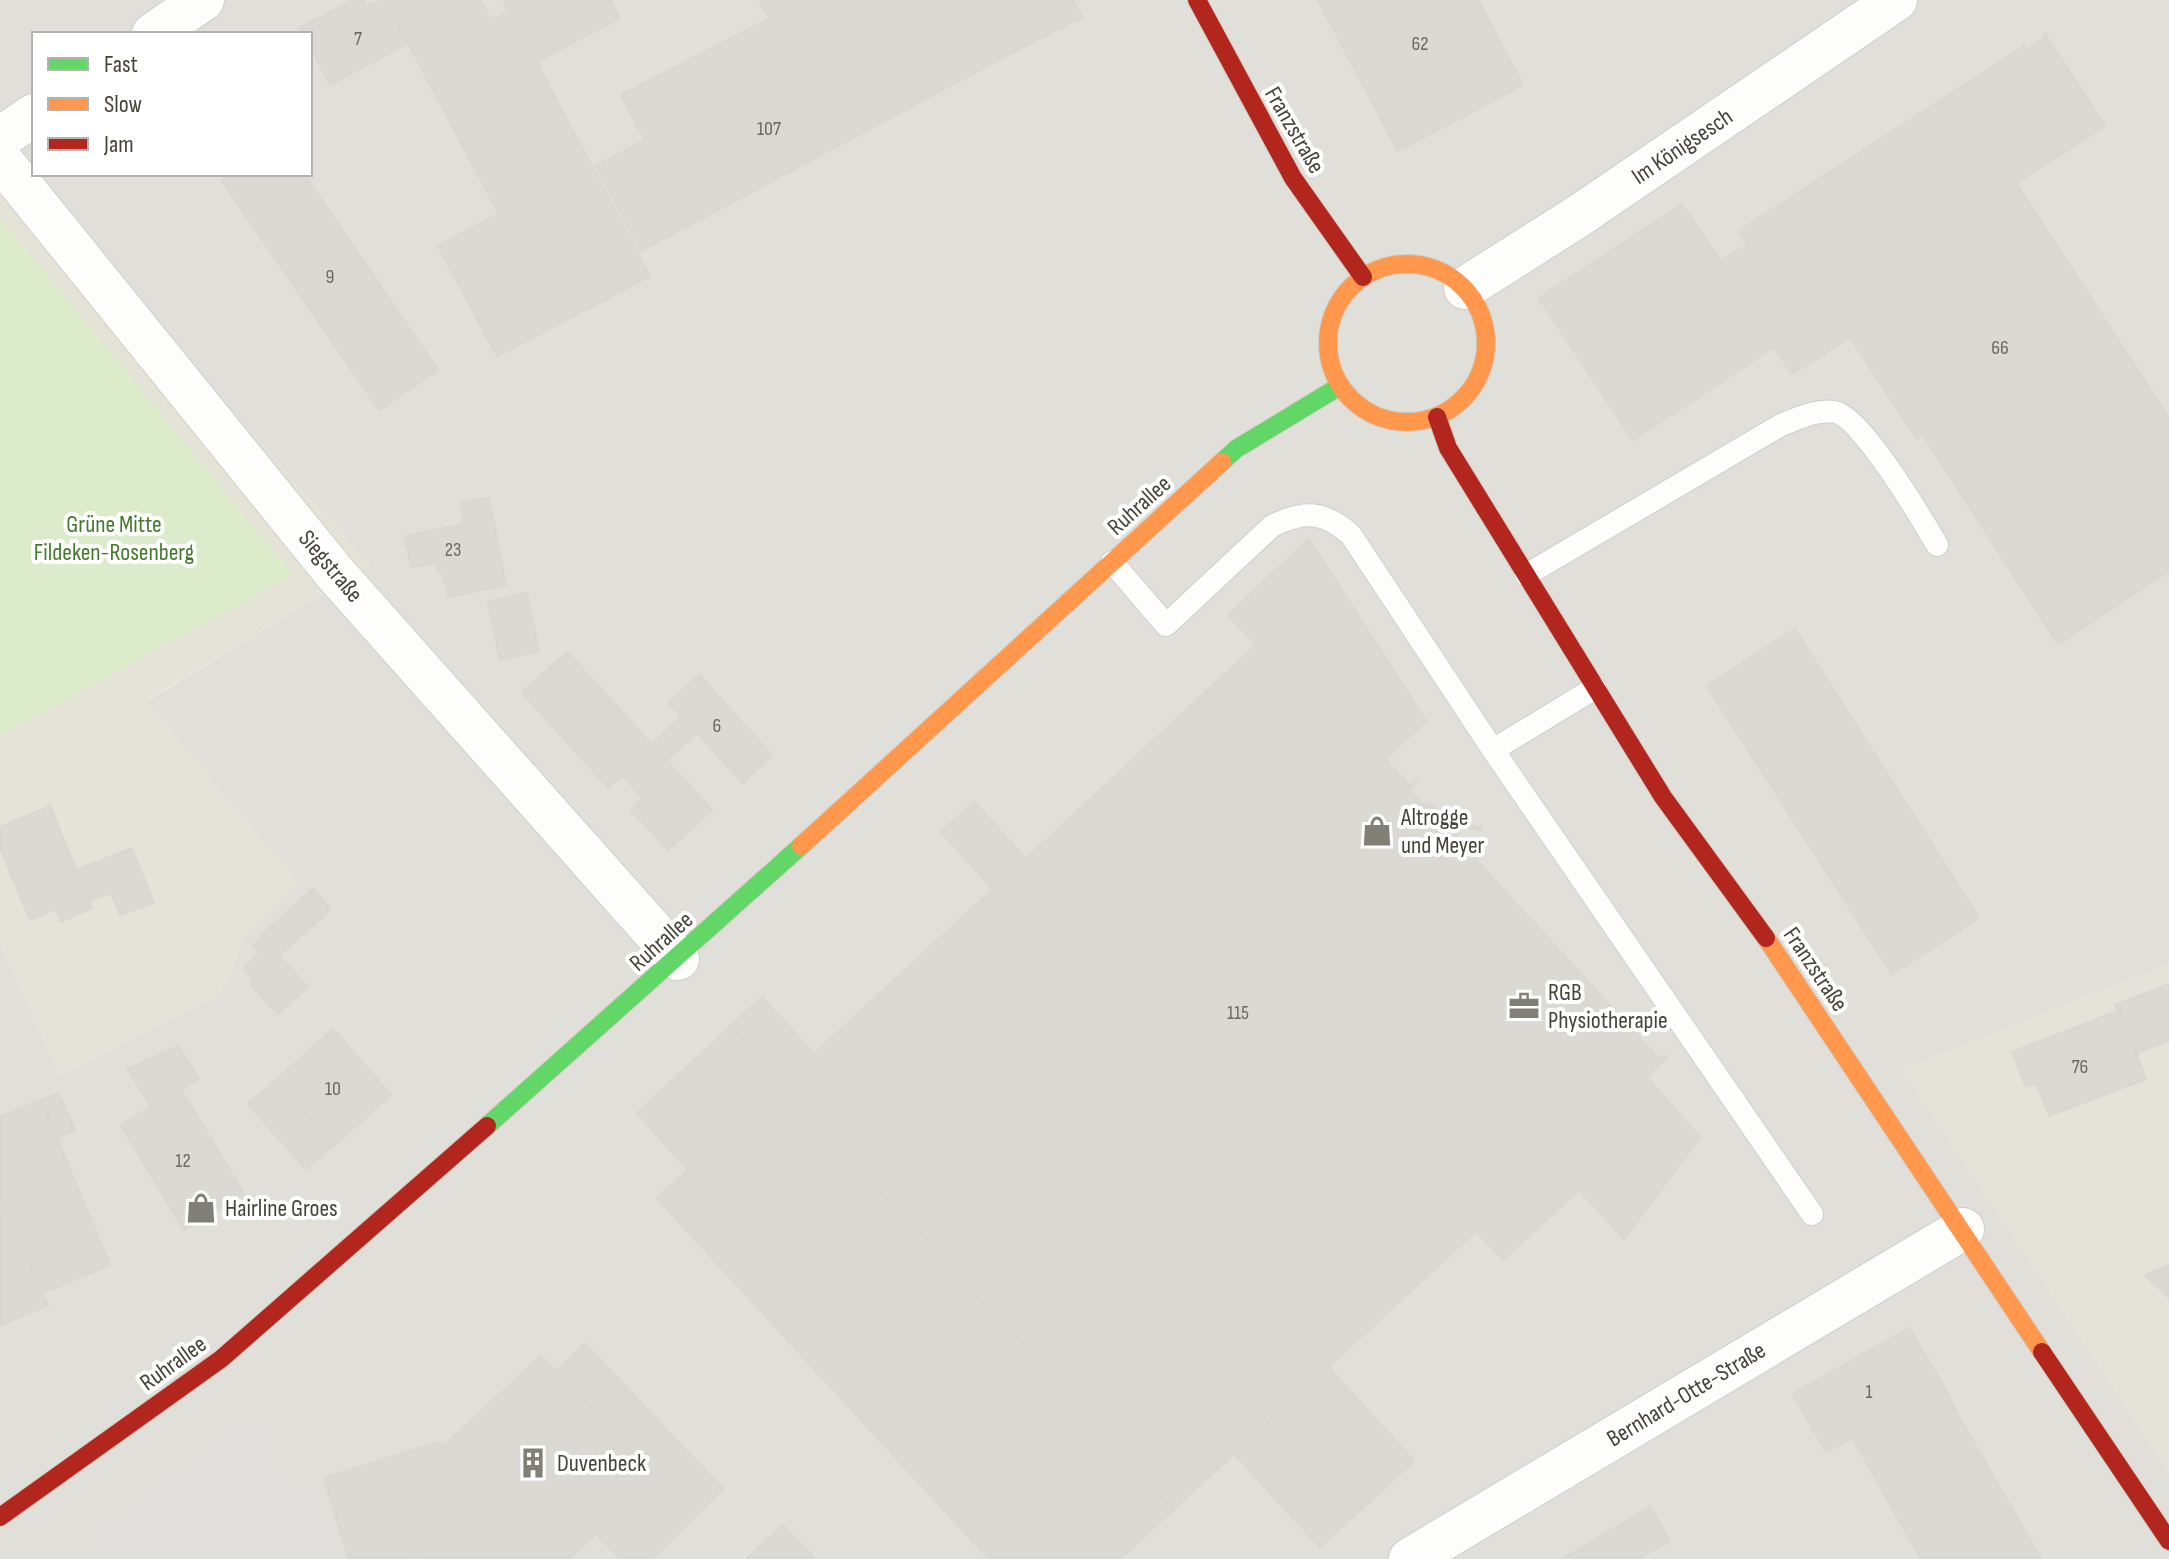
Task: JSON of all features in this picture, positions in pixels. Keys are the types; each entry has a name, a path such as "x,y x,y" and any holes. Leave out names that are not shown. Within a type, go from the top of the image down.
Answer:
{"street":[{"path":"156,32 203,0"},
{"name":"Franzstraße","path":"1197,0 1279,155 1339,250 1363,277"},
{"name":"Im Königsesch","path":"1465,288 1580,215 1896,0"},
{"path":"0,138 32,116"},
{"name":"Siegstraße","path":"0,159 334,572 678,959"},
{"path":"1416,264 1442,272 1465,288 1479,309 1487,334 1485,360 1476,384 1460,404 1437,417 1410,423 1383,419 1359,406 1340,386 1330,364 1327,339 1333,316 1344,294 1363,277 1388,266 1416,264"},
{"name":"Ruhrallee","path":"3,1508 221,1359 678,959 1236,449 1340,386"},
{"name":"Franzstraße","path":"1437,417 1448,448 1663,797 1745,907 2169,1541"},
{"name":"Bernhard-Otte-Straße","path":"1410,1559 1963,1229"}],"lane":[{"path":"1526,575 1781,425 1810,414 1837,412 1863,435 1900,485 1937,545"},
{"path":"1112,562 1166,625 1272,526 1294,515 1312,513 1333,518 1351,535 1493,750 1812,1214"},
{"path":"1493,750 1595,688"}],"shaded area":[{"path":"0,0 2169,0 2169,964 1901,1069 2169,1473 2169,1559 0,1559 0,942 60,1076 218,996 232,973 242,939 297,882 147,701 370,565 0,151"},
{"path":"0,151 370,565 147,700 297,882 242,939 232,973 218,996 60,1076 0,941"},
{"path":"2169,964 2169,1473 1900,1069"},
{"path":"262,1401 282,1472 321,1489 344,1559 100,1559 91,1531"}],"green space":[{"name":"Grüne Mitte Fildeken-Rosenberg","path":"0,218 293,575 0,736"}],"building":[{"path":"353,0 363,0 366,6 385,0 408,43 330,85 312,51 312,32 302,32 300,28"},
{"path":"385,0 480,0 491,20 509,10 650,276 497,356 438,246 499,214"},
{"path":"503,0 527,0 555,52 536,62"},
{"path":"527,0 610,0 620,18 555,52"},
{"path":"759,0 798,0 800,3 770,19"},
{"path":"798,0 908,0 645,140 621,95 800,3"},
{"path":"908,0 1018,0 1004,9 1025,46 641,251 596,166"},
{"path":"1019,0 1073,0 1082,17 1025,46 1004,9"},
{"path":"1318,0 1478,0 1523,85 1398,151"},
{"path":"2045,34 2105,126 2016,183 2169,418 2169,571 2058,644 1923,435 1928,431 1864,328 1821,356 1739,231 2024,46 2027,50 2044,39"},
{"path":"229,176 305,176 438,370 379,410 222,181"},
{"path":"1682,204 1721,261 1748,244 1803,328 1633,440 1539,298"},
{"path":"1803,328 1821,356 1792,374 1774,347"},
{"path":"1864,328 1928,431 1917,439 1850,337"},
{"path":"489,498 506,585 448,597 443,572 438,573 436,563 411,567 405,536 464,524 461,503"},
{"path":"1309,539 1426,721 1385,759 1410,786 1419,777 1409,790 1425,807 1429,803 1455,822 1482,827 1481,831 1462,826 1457,839 1659,1059 1665,1055 1667,1058 1646,1077 1700,1137 1624,1239 1579,1190 1503,1260 1476,1231 1174,1509 730,1027 762,997 814,1054 993,889 941,832 974,802 1026,859 1256,645 1228,615"},
{"path":"527,593 539,651 500,660 488,602"},
{"path":"1795,629 1979,918 1892,974 1707,686"},
{"path":"567,652 712,810 668,850 631,810 643,798 622,775 609,788 522,693"},
{"path":"699,675 772,755 743,783 669,703"},
{"path":"682,717 697,733 667,760 652,744"},
{"path":"50,806 76,870 132,848 154,903 120,915 111,893 89,901 92,908 61,922 56,909 30,920 0,848 0,827"},
{"path":"313,889 331,909 280,955 262,935"},
{"path":"263,936 280,955 254,980 243,968 259,953 253,946"},
{"path":"280,957 308,987 278,1014 250,984"},
{"path":"2169,984 2169,1041 2136,1053 2115,1005"},
{"path":"2120,1010 2146,1079 2049,1116 2036,1083 2026,1087 2012,1052"},
{"path":"730,1027 1174,1509 1120,1559 989,1559 657,1198 688,1170 637,1113"},
{"path":"333,1029 391,1095 333,1146 275,1081"},
{"path":"178,1046 199,1079 151,1107 128,1069"},
{"path":"275,1081 333,1146 306,1169 248,1104"},
{"path":"181,1089 244,1194 184,1230 121,1125"},
{"path":"59,1093 75,1130 57,1138 41,1100"},
{"path":"41,1100 110,1265 42,1293 0,1195 0,1117"},
{"path":"0,1195 48,1305 0,1326"},
{"path":"2169,1265 2169,1298 2145,1275"},
{"path":"1909,1328 1945,1388 1826,1452 1793,1394"},
{"path":"585,1344 723,1489 652,1559 621,1559 596,1534 656,1479 556,1372"},
{"name":"Duvenbeck","path":"541,1356 656,1479 569,1559 419,1559 374,1510"},
{"path":"1328,1367 1414,1461 1320,1547 1234,1454"},
{"path":"1945,1388 2041,1559 1921,1559 1852,1437"},
{"path":"439,1442 442,1448 374,1510 419,1559 349,1559 324,1478"},
{"path":"1650,1507 1670,1541 1638,1559 1562,1559"},
{"path":"783,1525 815,1559 746,1559"}],"traffic: fast":[{"path":"1222,462 1236,449 1340,386"},
{"path":"487,1126 801,846"}],"traffic: slow":[{"path":"1407,264 1437,270 1463,287 1480,313 1486,343 1480,373 1463,399 1437,416 1407,422 1377,416 1351,399 1334,373 1328,343 1334,313 1351,287 1377,270 1407,264"},
{"path":"801,846 1222,462"},
{"path":"1766,938 2042,1352"}],"traffic: jam":[{"path":"1197,0 1293,178 1363,277"},
{"path":"1437,417 1448,448 1663,797 1766,938"},
{"path":"0,1517 221,1359 487,1126"},
{"path":"2042,1352 2169,1541"}],"place":[{"name":"Altrogge und Meyer","path":"1377,831"},
{"name":"RGB Physiotherapie","path":"1524,1006"},
{"name":"Hairline Groes","path":"201,1208"},
{"name":"Duvenbeck","path":"533,1463"}]}
